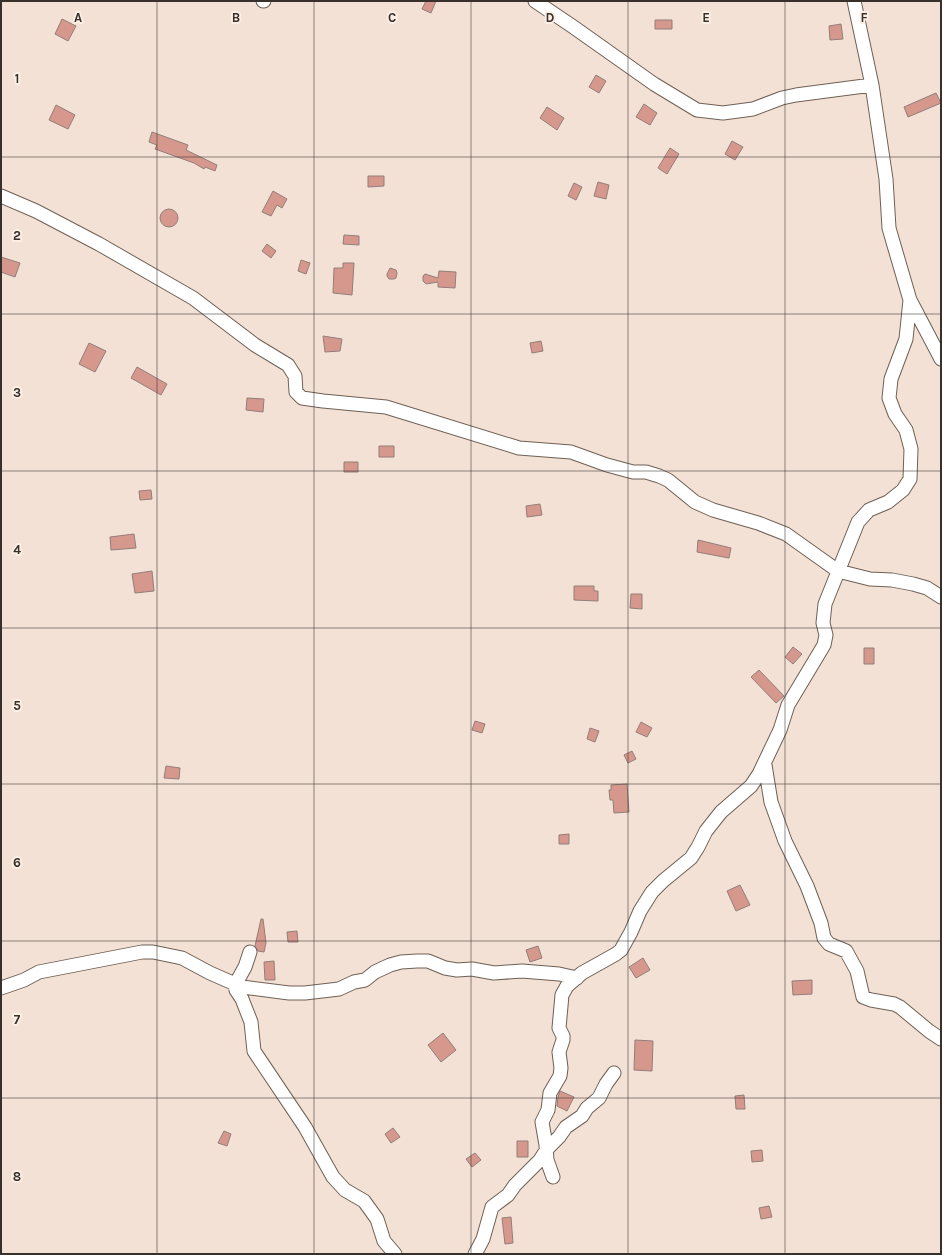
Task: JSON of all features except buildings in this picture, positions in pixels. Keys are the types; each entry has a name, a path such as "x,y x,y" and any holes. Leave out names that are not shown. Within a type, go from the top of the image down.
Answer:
{"street":[{"path":"535,1 654,84 697,110 723,113 753,109 782,98 796,95 872,85"},
{"path":"854,1 872,85 886,179 889,228 910,300 941,359"},
{"path":"1,196 36,211 99,244 193,298 255,345 288,366 295,376 296,392 302,398 386,407 519,448 571,452 613,467 633,472 646,472 659,476 668,480 695,502 713,510 740,517 786,534 838,571 870,579 892,580 913,584 927,588 941,597"},
{"path":"553,1178 547,1160 547,1149 542,1122 548,1110 550,1093 560,1076 561,1068 559,1052 563,1036 559,1028 562,995 567,986 577,978 621,950 640,911 652,892 694,854 706,831 721,812 751,786 765,765 780,730 788,705 826,640 823,622 823,609 858,522 869,510 888,502 903,490 910,479 911,449 906,430 895,414 889,398 891,379 906,338 910,300"},
{"path":"822,561 845,554"},
{"path":"765,765 771,802 785,841 807,886 822,923 824,938 829,944 846,950 857,971 863,997 894,1004 900,1007 941,1039"},
{"path":"1,988 24,980 39,972 142,952 153,952 182,958 210,973 242,987 289,993 305,993 339,989 354,982 365,980 375,972 390,965 401,962 417,961 428,961 445,968 457,970 472,970 494,973 522,971 559,974 577,978"},
{"path":"250,952 245,967 235,985 251,1022 253,1046 256,1057 305,1127 333,1177 345,1190 364,1201 377,1220 384,1241 395,1254"},
{"path":"475,1254 483,1239 492,1207 508,1195 515,1185 540,1160 547,1149 559,1137 566,1127 582,1116 587,1108 599,1098 606,1084 614,1074"}]}
